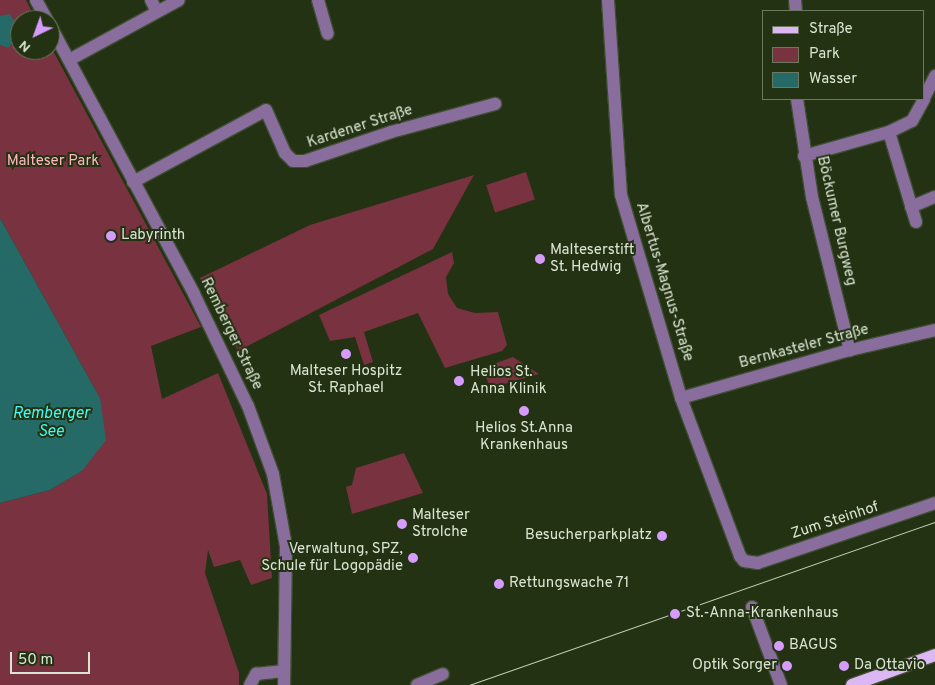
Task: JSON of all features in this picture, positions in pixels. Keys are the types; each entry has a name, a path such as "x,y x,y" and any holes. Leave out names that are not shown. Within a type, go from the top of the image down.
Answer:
{"main road":[{"path":"852,685 935,655"}],"street":[{"path":"150,0 157,12"},
{"path":"69,60 179,0"},
{"path":"318,0 328,34"},
{"name":"Albertus-Magnus-Straße","path":"608,0 621,196 681,398 737,550 744,561"},
{"name":"Remberger Straße","path":"60,43 194,294 248,406 273,474 286,546 284,685"},
{"path":"925,97 935,76"},
{"name":"Böckumer Burgweg","path":"796,100 804,156 850,350"},
{"path":"804,156 889,132 912,121 923,100"},
{"name":"Kardener Straße","path":"133,182 266,110 285,153 293,161 305,161 391,132 495,104"},
{"path":"889,132 916,222"},
{"path":"911,207 935,197"},
{"name":"Bernkasteler Straße","path":"681,398 850,350 935,330"},
{"name":"Zum Steinhof","path":"744,561 758,563 935,503"},
{"path":"752,607 781,685"},
{"path":"250,685 256,674 284,671"},
{"path":"417,685 443,674"}],"green space":[{"name":"Malteser Park","path":"0,0 26,0 31,10 10,10 10,60 58,60 201,327 151,346 162,399 218,373 267,494 272,578 251,585 240,560 214,567 208,550 205,573 239,673 239,685 0,685 0,503 50,490 82,471 100,398 0,218"},
{"path":"526,172 535,200 495,213 486,185"},
{"path":"474,175 433,249 238,351 200,278 310,225"},
{"path":"452,252 454,263 446,277 448,294 457,308 475,313 498,312 507,345 502,351 445,368 418,313 364,332 373,362 364,365 355,337 330,341 319,315"},
{"path":"513,357 539,374 490,388 483,368"},
{"path":"404,453 423,493 352,514 346,487 352,485 356,468"}],"water":[{"path":"10,14 9,48 0,45 0,16"},
{"name":"Remberger See","path":"0,218 100,398 106,440 82,471 50,490 0,503"}],"tram line":[{"path":"469,685 935,522"}],"place":[{"name":"Labyrinth","path":"111,236"},
{"name":"Malteserstift St. Hedwig","path":"540,259"},
{"name":"Malteser Hospitz St. Raphael","path":"346,354"},
{"name":"Helios St. Anna Klinik","path":"459,381"},
{"name":"Helios St.Anna Krankenhaus","path":"524,411"},
{"name":"Malteser Strolche","path":"402,524"},
{"name":"Besucherparkplatz","path":"662,536"},
{"name":"Verwaltung, SPZ, Schule für Logopädie","path":"413,558"},
{"name":"Rettungswache 71","path":"499,584"},
{"name":"St.-Anna-Krankenhaus","path":"675,614"},
{"name":"BAGUS","path":"779,646"},
{"name":"Optik Sorger","path":"787,666"},
{"name":"Da Ottavio","path":"844,666"}]}
